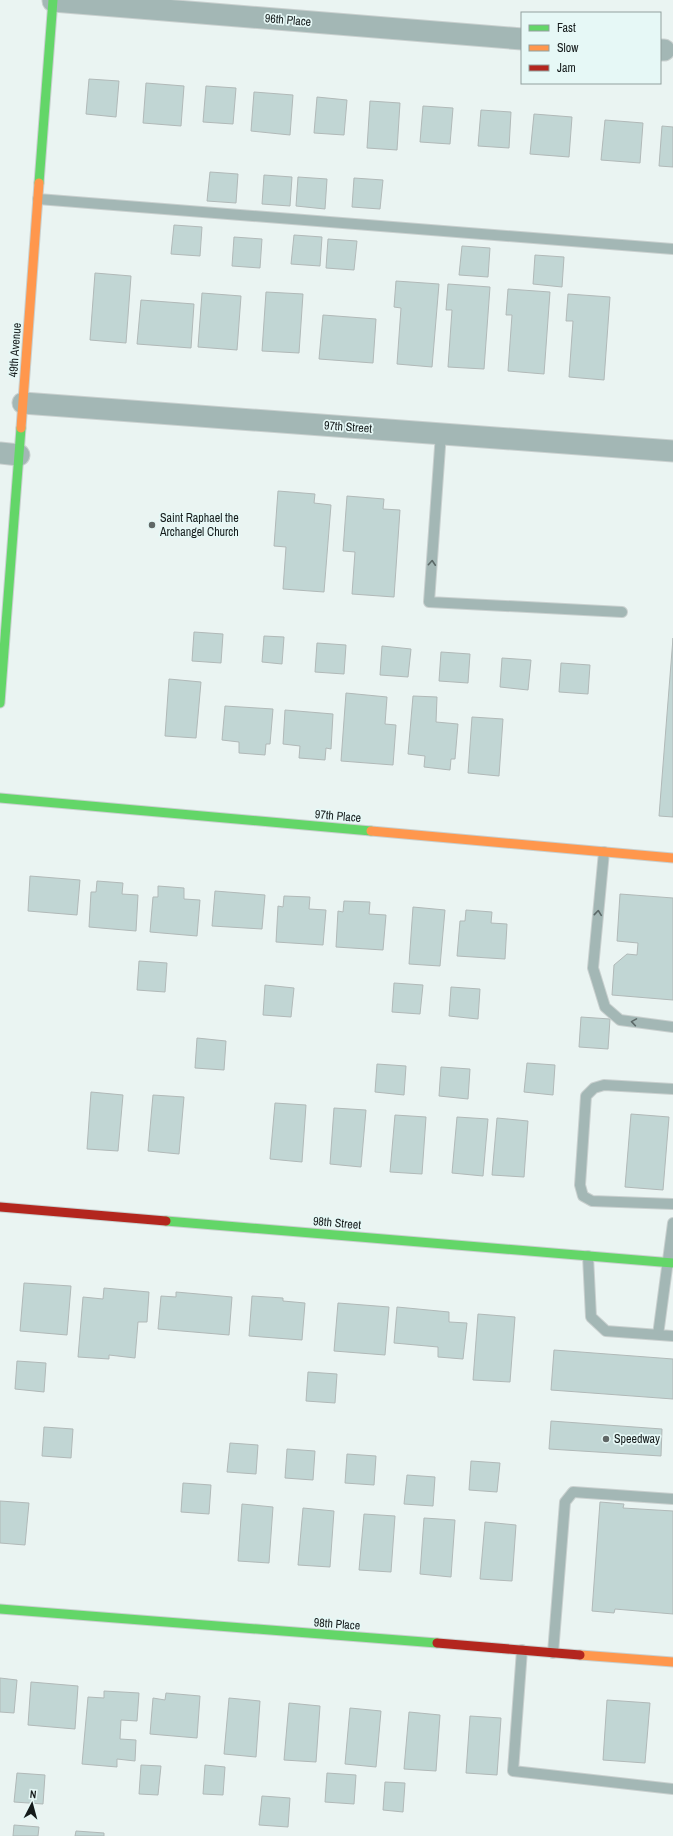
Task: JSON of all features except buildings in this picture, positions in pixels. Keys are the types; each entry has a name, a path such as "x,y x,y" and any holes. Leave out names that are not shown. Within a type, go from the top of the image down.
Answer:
{"street":[{"name":"96th Place","path":"53,0 521,39"},
{"name":"49th Avenue","path":"0,703 9,454 23,403 53,0"},
{"name":"97th Street","path":"23,403 673,451"},
{"name":"97th Place","path":"0,798 673,858"},
{"name":"98th Street","path":"0,1207 670,1263"},
{"name":"98th Place","path":"0,1609 673,1662"}],"lane":[{"path":"38,199 673,249"},
{"path":"441,433 429,602 622,612"},
{"path":"604,852 593,968 605,1007 620,1020 673,1027"},
{"path":"673,1089 604,1085 594,1088 586,1096 580,1185 583,1196 592,1201 673,1204"},
{"path":"658,1335 670,1263 673,1223"},
{"path":"588,1256 591,1317 606,1331 673,1336"},
{"path":"553,1653 565,1502 573,1492 673,1499"},
{"path":"522,1650 513,1771 673,1789"}],"traffic: fast":[{"path":"39,183 53,0"},
{"path":"0,703 21,428"},
{"path":"0,798 371,831"},
{"path":"166,1221 673,1263"},
{"path":"0,1609 437,1643"}],"traffic: slow":[{"path":"21,428 39,183"},
{"path":"371,831 673,858"},
{"path":"580,1655 673,1662"}],"traffic: jam":[{"path":"0,1207 166,1221"},
{"path":"437,1643 580,1655"}],"place":[{"name":"Saint Raphael the Archangel Church","path":"152,525"},
{"name":"Speedway","path":"606,1439"}]}
